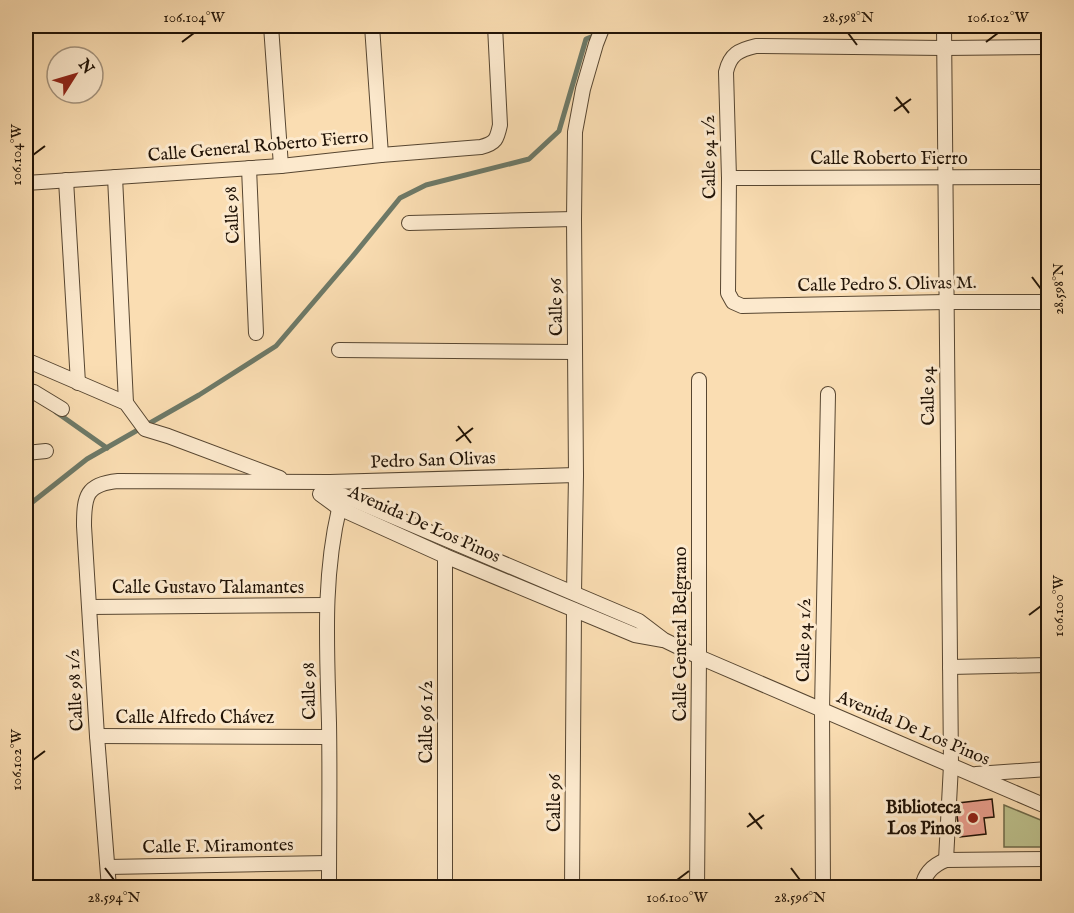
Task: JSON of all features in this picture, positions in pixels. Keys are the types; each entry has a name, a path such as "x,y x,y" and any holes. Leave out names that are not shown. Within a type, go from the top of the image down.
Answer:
{"street":[{"path":"271,26 281,166"},
{"path":"372,26 381,155"},
{"name":"Calle General Roberto Fierro","path":"26,183 281,166 481,147 493,143 500,124 495,26"},
{"name":"Calle 96","path":"574,593 575,132 583,89 603,26"},
{"name":"Calle 94","path":"940,863 951,765 944,26"},
{"name":"Calle 94 1/2","path":"729,298 726,72 728,62 736,54 756,46 944,48"},
{"path":"944,48 1048,47"},
{"name":"Calle 98","path":"249,168 256,333"},
{"path":"115,177 126,403"},
{"name":"Calle Roberto Fierro","path":"729,178 1048,177"},
{"path":"66,180 78,382"},
{"path":"409,223 574,219"},
{"name":"Calle Pedro S. Olivas M.","path":"729,298 742,306 946,302 1048,303"},
{"path":"339,350 575,352"},
{"path":"26,360 126,403 145,429 291,482"},
{"name":"Calle General Belgrano","path":"697,888 699,380"},
{"path":"26,390 34,392 62,409"},
{"name":"Calle 94 1/2","path":"823,888 822,710 828,394"},
{"path":"26,453 46,451"},
{"name":"Pedro San Olivas","path":"89,491 96,486 118,481 291,482 342,494 576,475"},
{"name":"Avenida De Los Pinos","path":"291,482 321,494 342,494 574,593 639,621 664,640 699,657 1048,807"},
{"name":"Calle 98 1/2","path":"89,491 85,499 84,510 97,735 109,888"},
{"name":"Calle 98","path":"328,888 329,737 326,605 330,560 342,494"},
{"name":"Avenida De Los Pinos","path":"342,494 445,556 635,635 664,640"},
{"name":"Calle 96 1/2","path":"445,556 445,888"},
{"name":"Calle Gustavo Talamantes","path":"90,607 326,605"},
{"name":"Calle 96","path":"573,888 574,610"},
{"path":"950,667 1048,665"},
{"name":"Calle Alfredo Chávez","path":"97,735 329,737"},
{"path":"974,774 1048,769"},
{"path":"922,888 923,882 940,863 1048,860"},
{"name":"Calle F. Miramontes","path":"108,867 329,863"}],"green space":[{"path":"1004,805 1048,823 1048,847 1004,847"}],"building":[{"name":"Biblioteca Los Pinos","path":"992,799 994,817 984,818 986,834 960,837 958,803"}],"waterway":[{"path":"604,31 617,26"},
{"path":"26,510 30,504 87,459 199,395 276,346 400,198 426,185 529,159 559,131 586,39 596,35"},
{"path":"56,412 107,448"},
{"path":"26,879 28,888"}],"place":[{"name":"Biblioteca Los Pinos","path":"973,818"}]}
